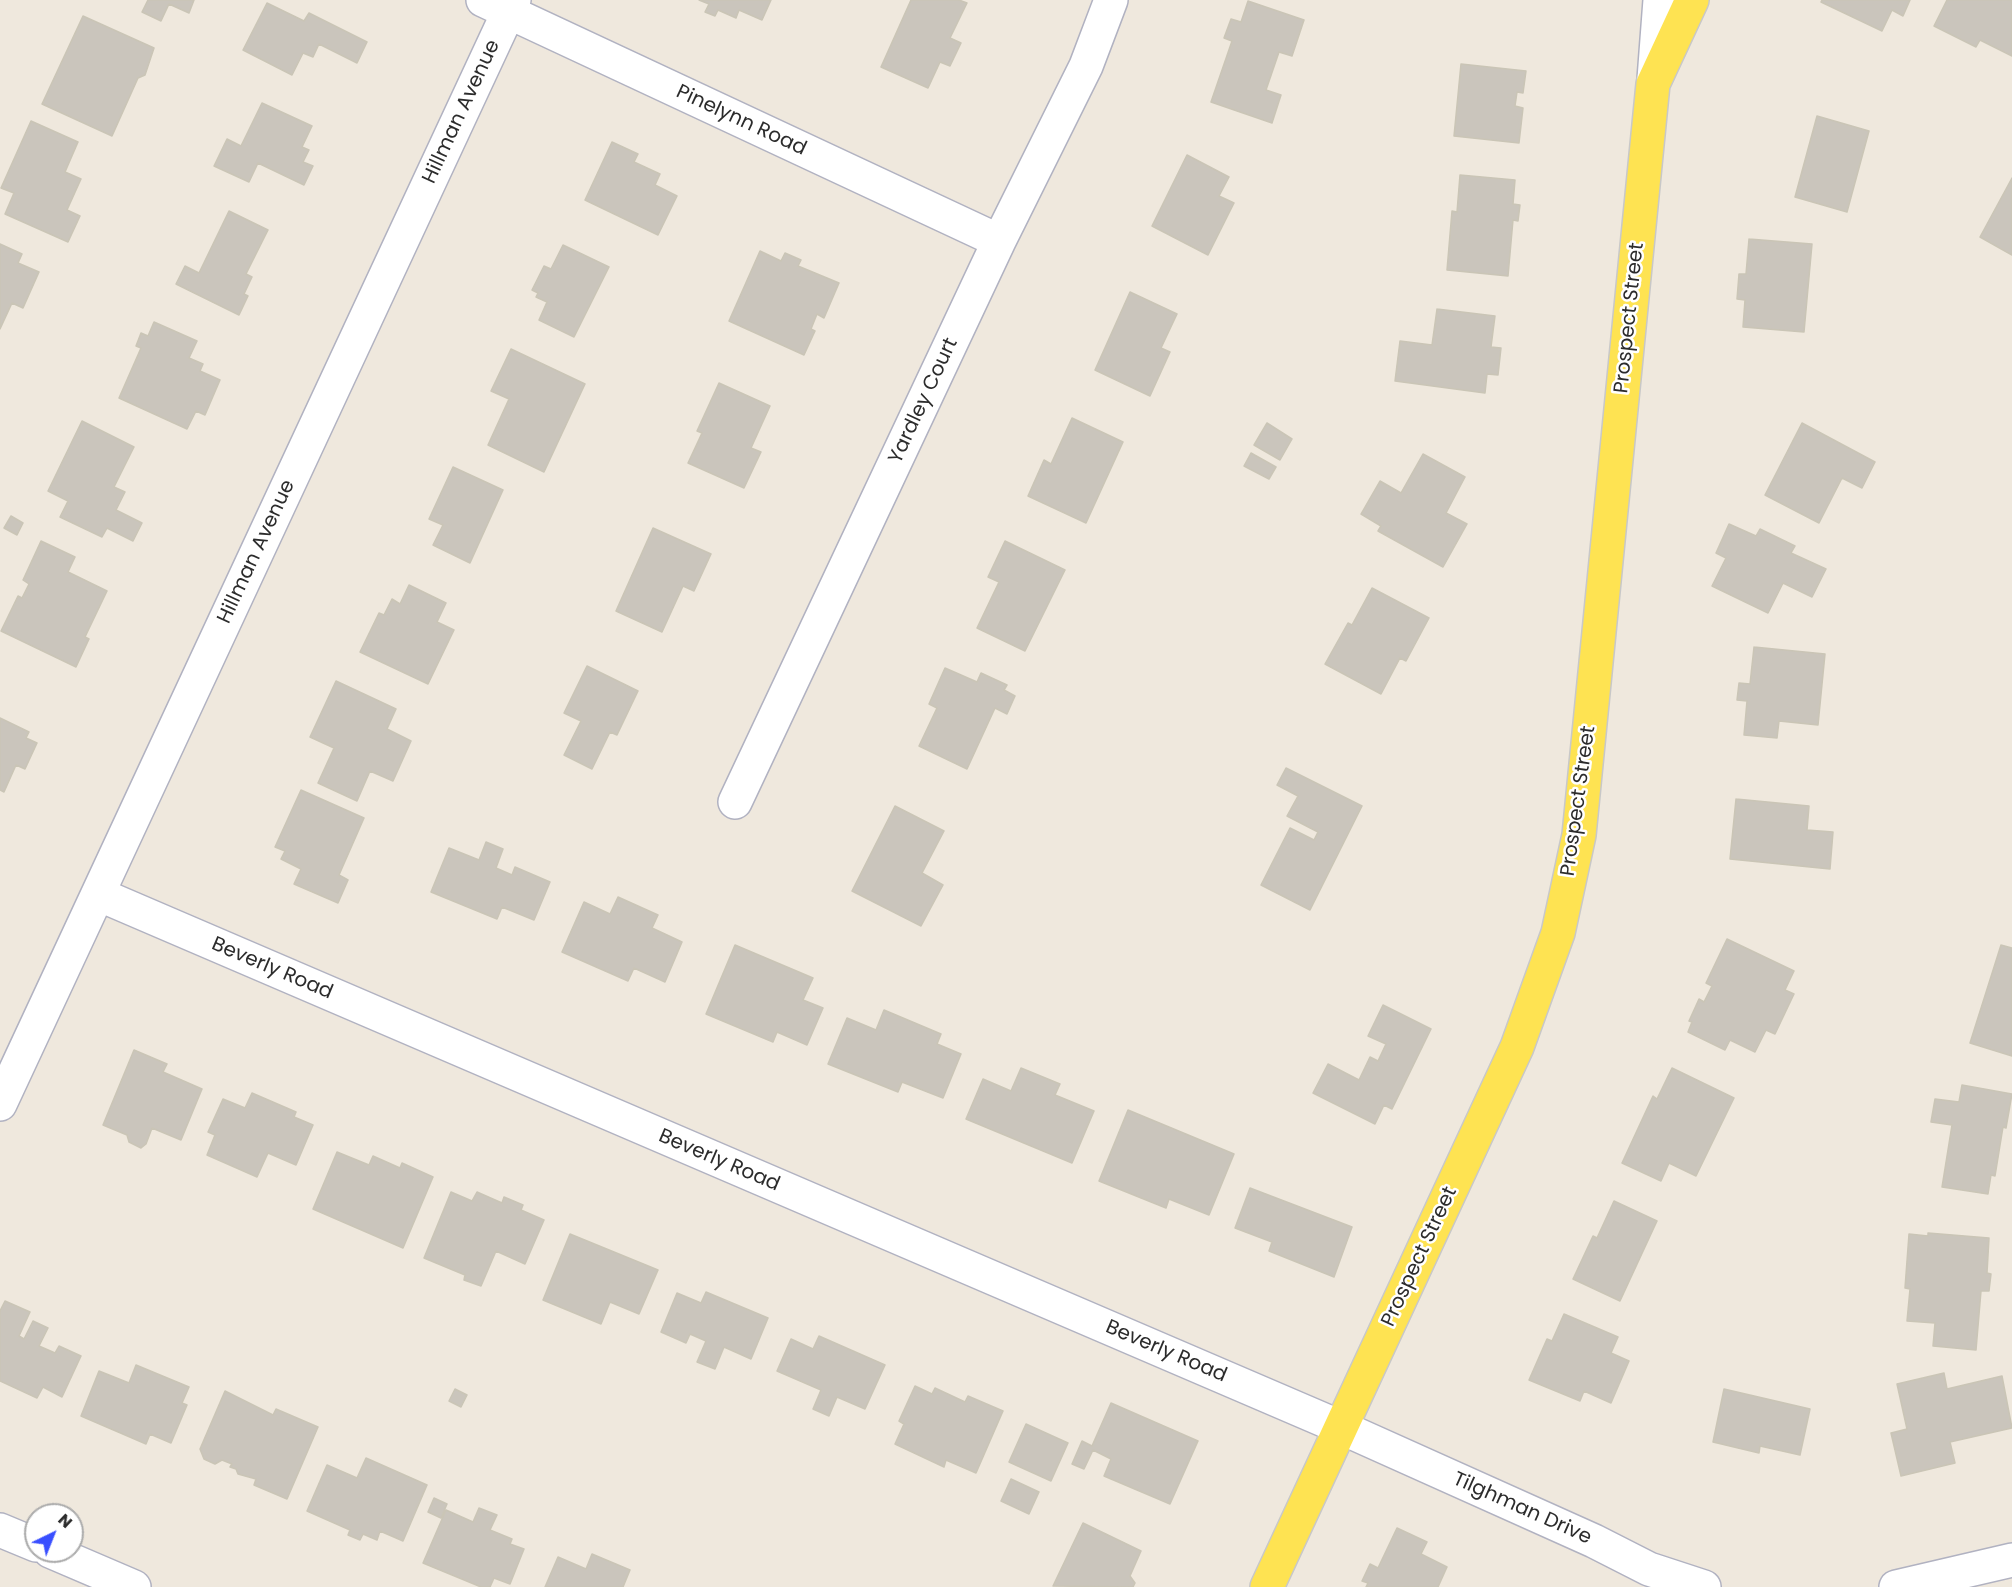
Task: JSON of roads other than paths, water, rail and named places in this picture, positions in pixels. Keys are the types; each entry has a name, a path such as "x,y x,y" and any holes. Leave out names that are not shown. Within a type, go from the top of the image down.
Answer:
{"main road":[{"name":"Prospect Street","path":"1267,1587 1517,1047 1558,933 1579,835 1653,84 1692,0"}],"street":[{"name":"Yardley Court","path":"735,802 999,241 1086,66 1110,0"},
{"path":"1653,84 1660,0"},
{"name":"Pinelynn Road","path":"502,4 999,241"},
{"name":"Hillman Avenue","path":"0,1104 98,894 502,4"},
{"name":"Beverly Road","path":"98,894 1340,1427"},
{"name":"Tilghman Drive","path":"1340,1427 1594,1541 1648,1569 1704,1587"},
{"path":"0,1530 24,1540"},
{"path":"1896,1587 2012,1560"},
{"path":"78,1563 134,1587"}]}
